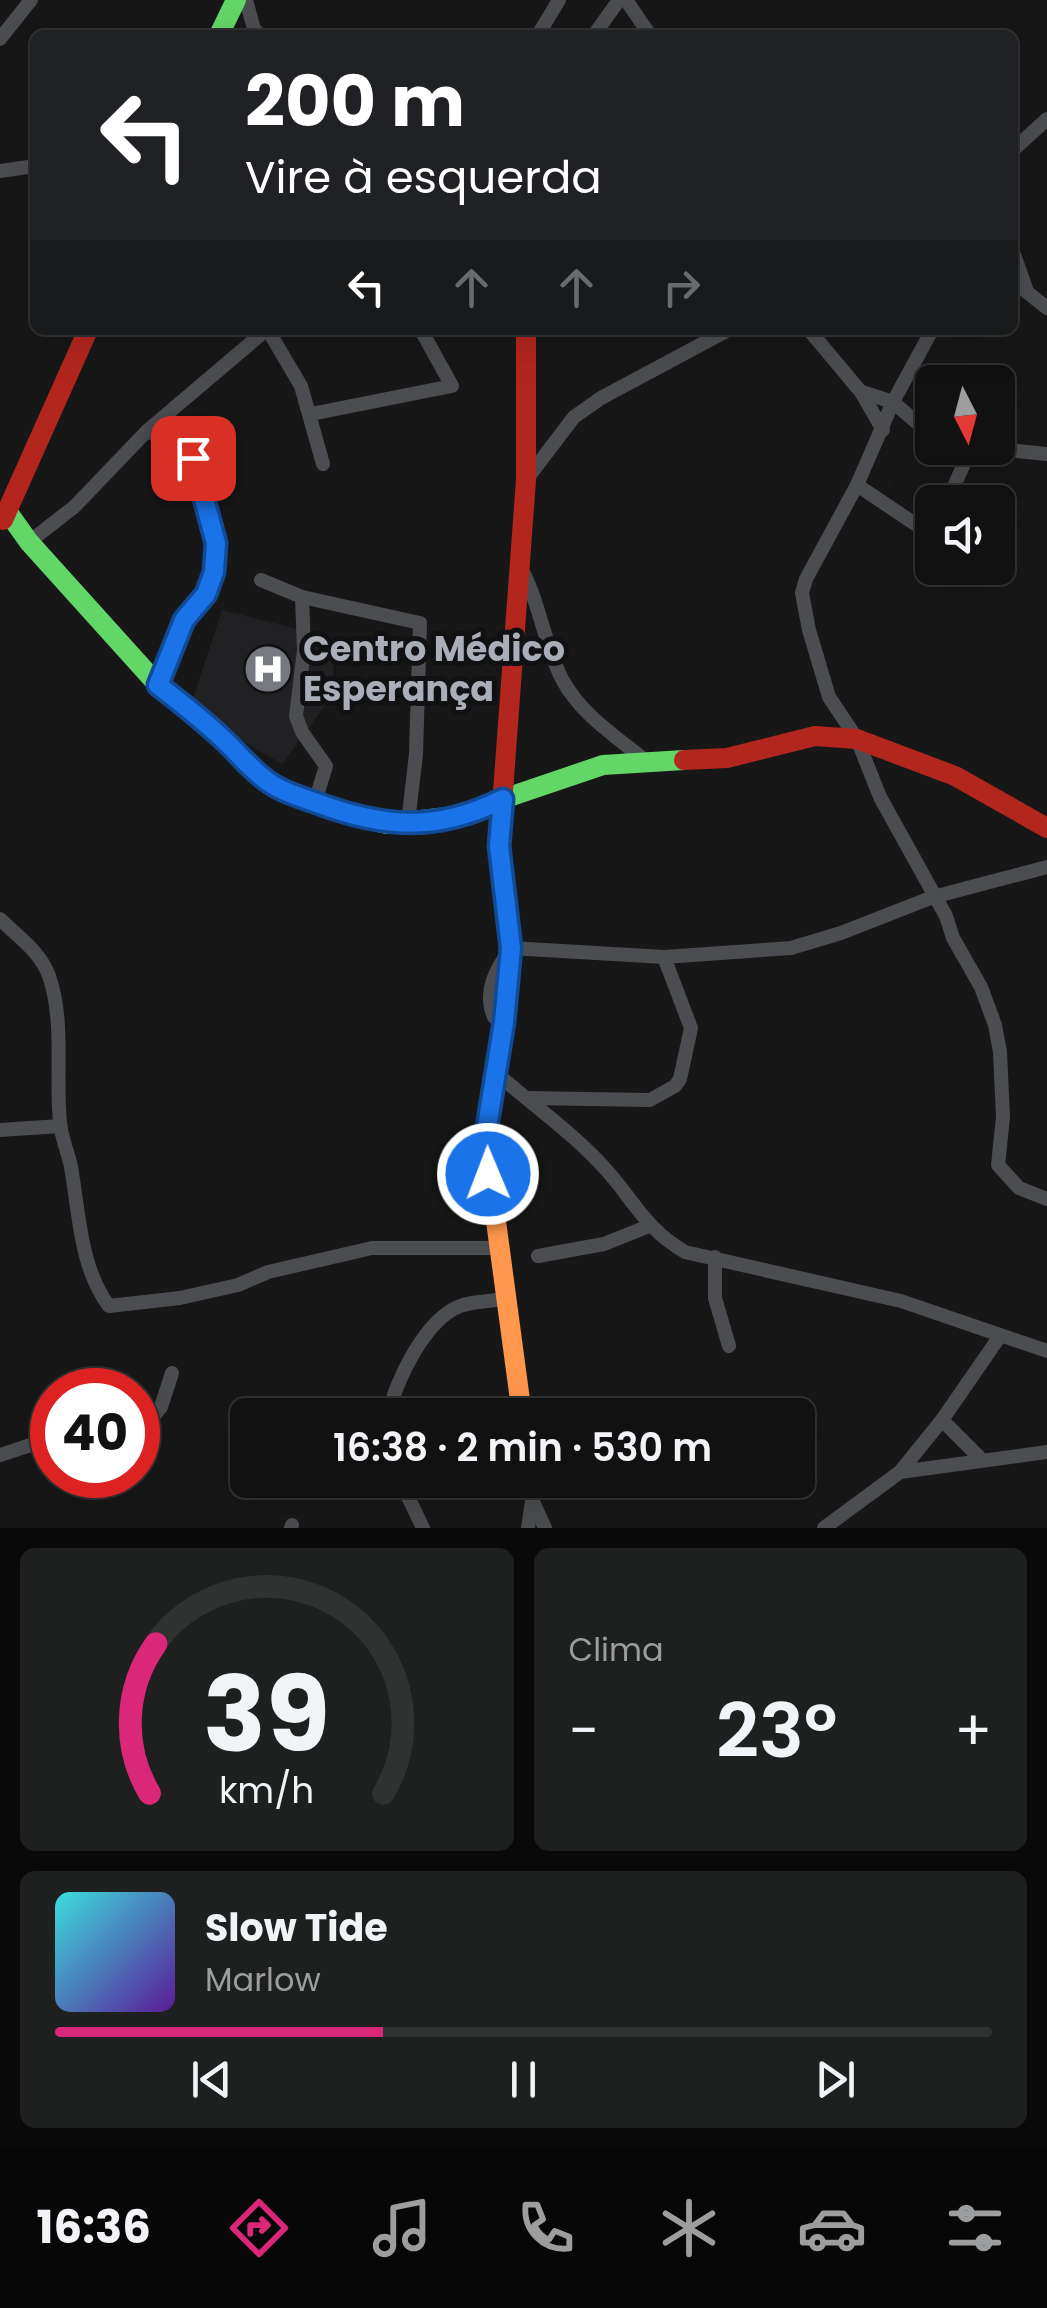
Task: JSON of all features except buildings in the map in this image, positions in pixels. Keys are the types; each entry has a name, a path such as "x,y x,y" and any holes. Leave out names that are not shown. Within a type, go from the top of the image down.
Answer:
{"street":[{"path":"0,39 31,0"},
{"path":"221,30 236,0"},
{"path":"246,0 255,30"},
{"path":"541,30 559,0"},
{"path":"598,30 622,0 646,30"},
{"path":"1018,146 1047,120"},
{"path":"0,171 30,167"},
{"path":"1018,266 1026,289"},
{"path":"1018,284 1047,308"},
{"path":"86,335 4,518 158,685 221,736 262,778 287,793 352,816 398,823 473,814 572,773 604,765 727,758 814,736 857,739 954,776 1047,828"},
{"path":"29,542 74,507 148,432 261,335"},
{"path":"270,335 300,386 324,464"},
{"path":"310,414 452,386 425,335"},
{"path":"520,1398 485,1139 504,1022 511,948 499,846 526,480 526,335"},
{"path":"526,480 574,418 601,398 719,335"},
{"path":"813,335 861,392 882,430"},
{"path":"929,335 893,402 857,485 806,579 802,594 824,685 857,739 880,796 981,988 995,1025 1003,1118 998,1166 1018,1188 1047,1199"},
{"path":"861,392 893,402 915,421"},
{"path":"148,432 180,446 193,458 216,543 214,572 206,594 184,620 158,685"},
{"path":"1015,453 1047,454"},
{"path":"857,485 915,524"},
{"path":"521,567 534,592 562,678 598,722 647,762"},
{"path":"261,580 302,597 420,623 416,754 398,823"},
{"path":"302,597 304,650 296,716 302,732 326,766 315,802"},
{"path":"511,948 664,956 791,948 842,933 933,897 1047,867"},
{"path":"0,919 6,935 35,950 49,975 56,1006 60,1126 70,1163 80,1236 100,1295 108,1306 180,1298 238,1286 268,1272 372,1248 499,1248"},
{"path":"525,1098 650,1100 674,1086 680,1079 690,1028 664,956"},
{"path":"496,1073 555,1120 608,1172 649,1226 685,1252 901,1301 1047,1351"},
{"path":"0,1130 60,1126"},
{"path":"538,1256 604,1244 649,1226"},
{"path":"715,1258 715,1298 729,1346"},
{"path":"392,1398 421,1340 445,1316 459,1306 506,1299"},
{"path":"824,1528 900,1472 942,1420 1000,1336"},
{"path":"160,1408 172,1373"},
{"path":"942,1420 980,1458"},
{"path":"0,1455 30,1445"},
{"path":"900,1472 980,1458 1047,1452"},
{"path":"408,1498 422,1528"},
{"path":"528,1528 532,1498"},
{"path":"532,1501 544,1528"}],"shaded area":[{"name":"Centro Médico Esperança","path":"222,610 337,639 330,699 282,764 189,710"}],"traffic: fast":[{"path":"221,30 236,0"},
{"path":"7,511 29,542 158,685 221,736 262,778 287,793 351,816 387,824 473,814 503,799 603,765 684,760"}],"traffic: slow":[{"path":"508,980 485,1139 520,1398"}],"traffic: jam":[{"path":"3,520 86,335"},
{"path":"508,980 511,948 499,846 526,480 526,335"},
{"path":"684,760 727,758 815,736 857,739 955,776 1047,828"}],"place":[{"name":"Centro Médico Esperança","path":"268,669"}],"route":[{"path":"193,458 216,543 214,572 206,594 184,620 158,685 221,736 262,778 287,793 352,816 387,824 408,823 473,814 503,799 499,846 511,948 504,1022 485,1139 488,1174"}]}
